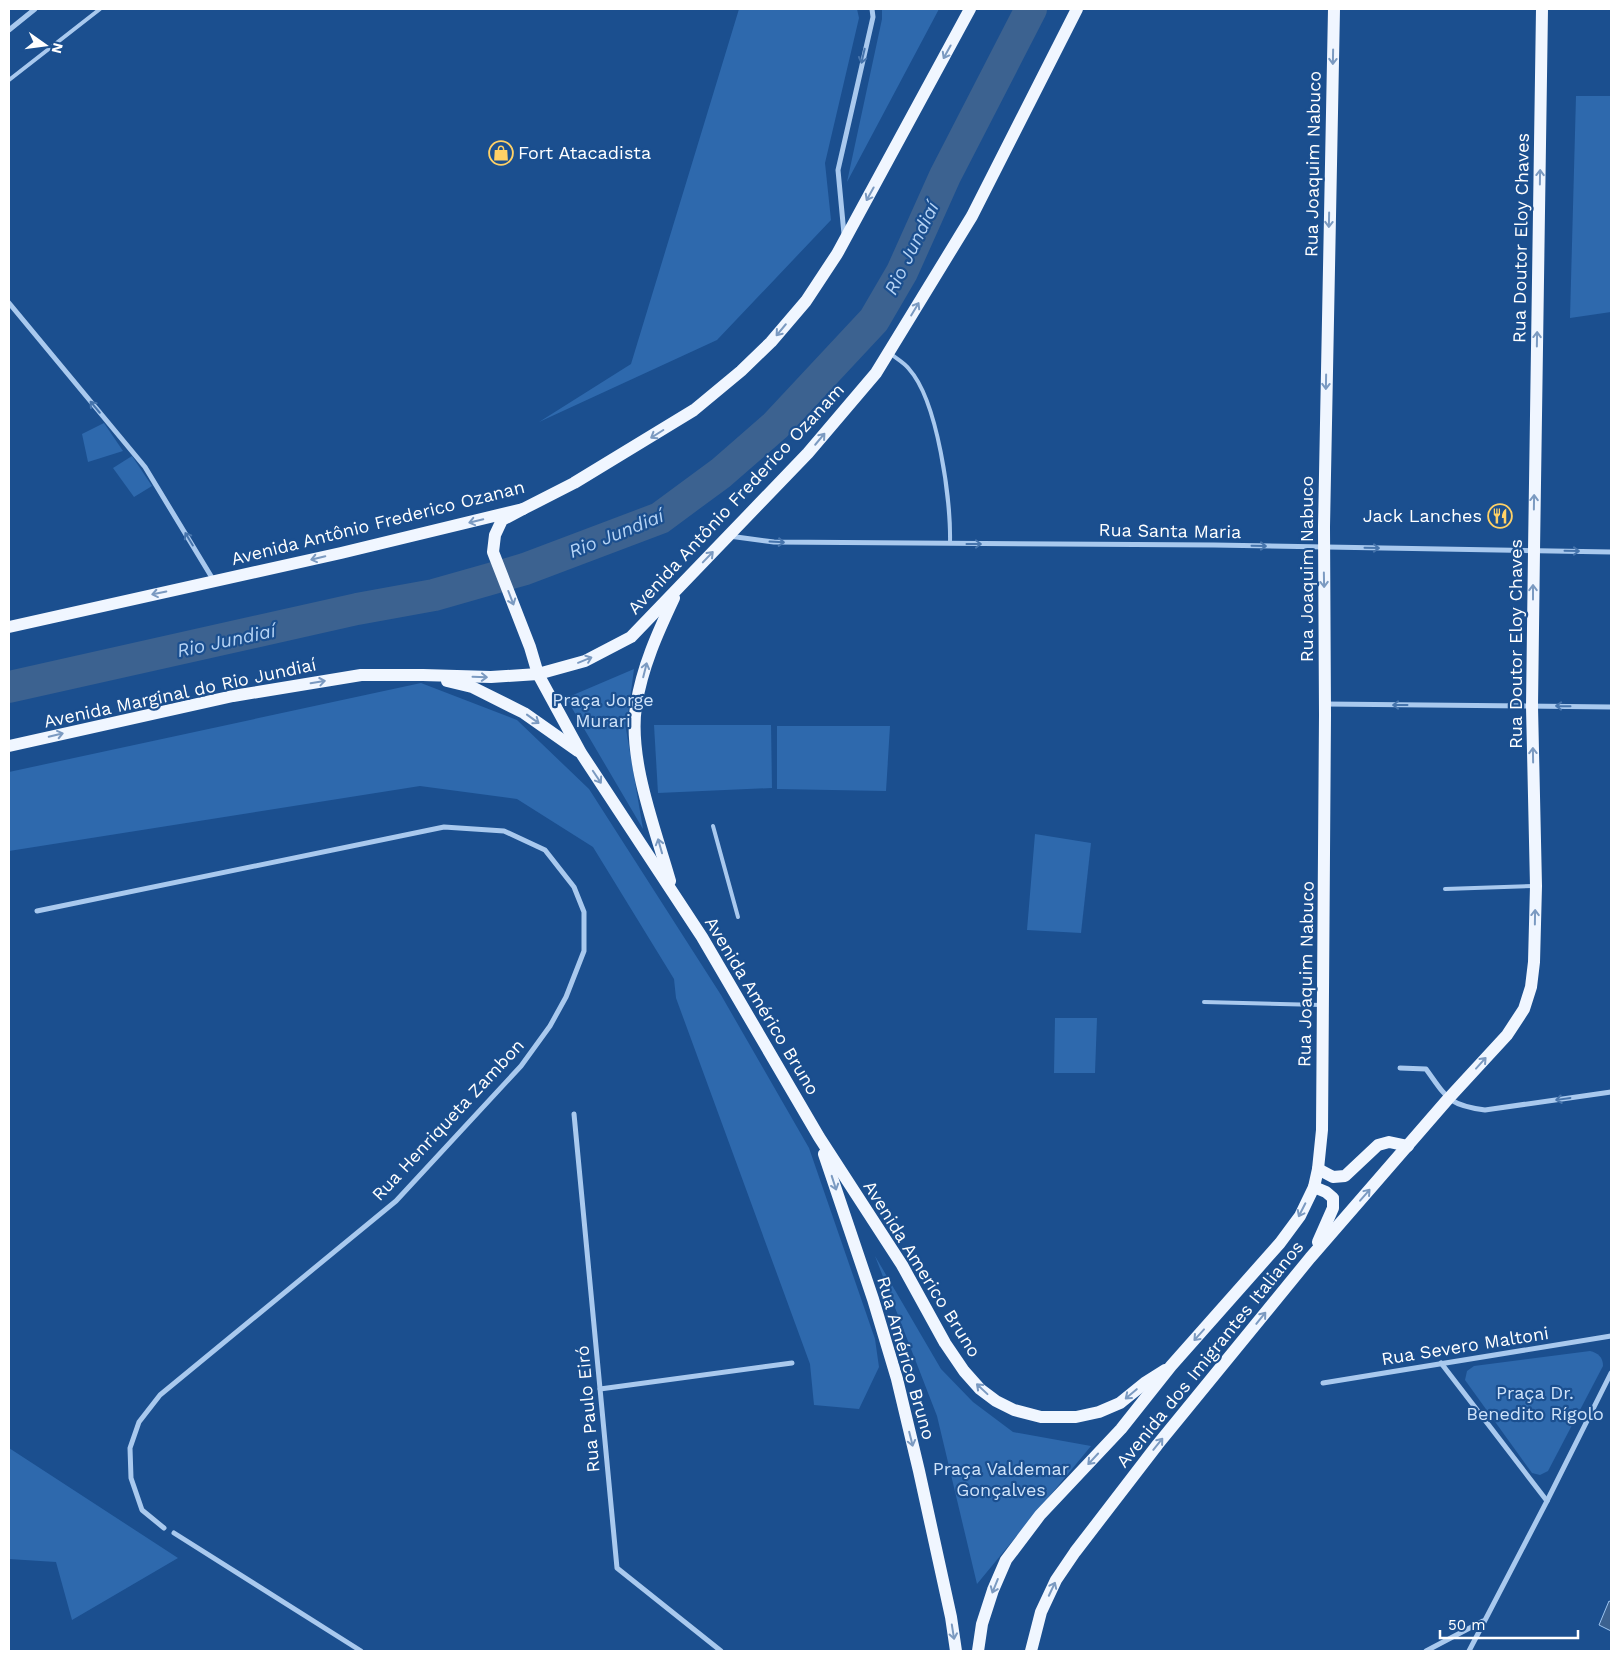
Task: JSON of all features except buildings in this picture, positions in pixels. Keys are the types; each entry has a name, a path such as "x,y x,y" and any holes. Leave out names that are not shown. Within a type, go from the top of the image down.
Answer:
{"main road":[{"path":"961,28 966,9"},
{"name":"Avenida Antônio Frederico Ozanan","path":"9,627 523,509 574,484 624,455 694,410 771,342 806,301 844,240 970,9"},
{"name":"Avenida Antônio Frederico Ozanam","path":"538,674 586,661 631,637 808,453 876,373 972,216 1078,9"},
{"name":"Rua Joaquim Nabuco","path":"1322,1130 1325,704 1323,548 1334,9"},
{"name":"Rua Doutor Eloy Chaves","path":"1448,1100 1507,1035 1524,1009 1531,987 1534,962 1536,886 1532,706 1542,9"},
{"name":"Avenida Américo Bruno","path":"523,509 502,520 495,535 493,552 530,647 538,674 581,753 702,937 819,1137"},
{"path":"674,893 641,779 635,740 636,706 650,648 678,588"},
{"path":"423,674 472,687 524,713 581,753"},
{"name":"Avenida Marginal do Rio Jundiaí","path":"9,746 233,696 361,675 423,674 491,677 538,674"},
{"name":"Avenida dos Imigrantes Italianos","path":"1031,1651 1041,1612 1056,1580 1074,1552 1158,1444 1310,1258 1448,1100"},
{"name":"Avenida dos Imigrantes Italianos","path":"978,1651 982,1624 993,1590 1006,1560 1040,1515 1121,1429 1171,1366 1280,1243 1300,1216 1314,1187 1322,1130"},
{"name":"Avenida Americo Bruno","path":"819,1137 902,1265 964,1371 980,1389 996,1402 1014,1410 1041,1417 1084,1416 1120,1403 1146,1382 1171,1366"},
{"name":"Rua Américo Bruno","path":"819,1137 873,1299 897,1379 923,1490 956,1651"},
{"path":"1318,1169 1333,1177 1345,1176 1378,1145 1389,1142 1408,1146"},
{"path":"1310,1258 1333,1208 1333,1198 1326,1192 1314,1187"}],"street":[{"path":"9,30 36,9"},
{"path":"844,240 838,170 873,16 872,9"},
{"path":"9,304 145,467 214,581"},
{"name":"Rua Santa Maria","path":"728,536 774,542 1214,545 1611,552"},
{"path":"1325,704 1611,707"},
{"name":"Rua Henriqueta Zambon","path":"38,911 444,827 504,831 545,850 574,886 584,912 584,951 566,997 550,1026 521,1066 396,1201 160,1395 139,1422 130,1448 131,1478 142,1510 164,1528"},
{"path":"1400,1068 1426,1069 1448,1100 1466,1107 1485,1110 1611,1092"},
{"name":"Rua Paulo Eiró","path":"574,1114 617,1568 721,1651"},
{"name":"Rua Severo Maltoni","path":"1323,1384 1611,1336"},
{"path":"600,1389 792,1363"},
{"path":"1441,1363 1547,1501"},
{"path":"1469,1651 1611,1373"},
{"path":"174,1533 361,1651"},
{"path":"1426,1651 1484,1620"}],"lane":[{"path":"9,80 100,9"},
{"path":"889,352 910,369 928,399 940,447 950,521 950,543"},
{"path":"713,826 738,916"},
{"path":"1445,889 1536,886"},
{"path":"1204,1002 1324,1006"}],"green space":[{"path":"739,9 857,9 859,18 825,163 831,220 717,340 539,422 631,364"},
{"path":"882,9 939,9 847,182 882,19"},
{"path":"1576,96 1611,96 1611,312 1570,318"},
{"path":"104,423 123,451 88,462 82,434"},
{"path":"132,456 152,486 134,497 113,468"},
{"name":"Praça Jorge Murari","path":"634,669 626,729 643,829 566,698"},
{"path":"421,683 517,720 589,789 721,995 809,1148 875,1339 879,1367 859,1409 814,1405 810,1364 676,998 674,979 593,847 517,799 420,786 9,851 9,772"},
{"path":"654,725 771,725 772,788 658,793"},
{"path":"777,726 890,726 886,791 777,789"},
{"path":"1035,834 1091,843 1081,933 1027,930"},
{"path":"1055,1018 1097,1018 1095,1073 1054,1073"},
{"name":"Praça Valdemar Gonçalves","path":"875,1256 941,1369 973,1402 1013,1432 1091,1446 977,1584 937,1416"},
{"name":"Praça Dr. Benedito Rígolo","path":"1590,1351 1600,1356 1603,1366 1548,1471 1540,1475 1532,1473 1465,1380 1467,1371 1474,1366"},
{"path":"9,1448 178,1558 72,1620 56,1562 9,1559"}],"shaded area":[{"path":"1609,1601 1611,1602 1611,1631 1599,1625"}],"waterway":[{"name":"Rio Jundiaí","path":"9,687 357,609 434,595 525,569 660,518 721,473 775,426 874,320 902,272 945,176 1031,9"}],"place":[{"name":"Fort Atacadista","path":"501,153"},
{"name":"Jack Lanches","path":"1500,516"}]}
